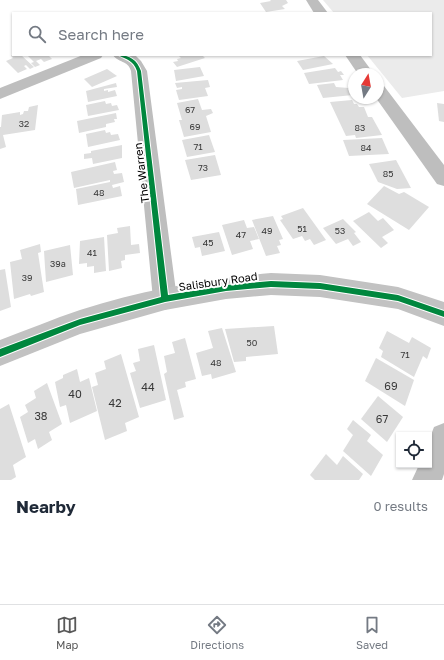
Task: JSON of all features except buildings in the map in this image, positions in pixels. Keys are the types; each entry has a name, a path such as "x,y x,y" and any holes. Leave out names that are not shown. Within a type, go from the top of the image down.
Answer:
{"street":[{"path":"312,0 320,12"},
{"path":"0,94 94,56"},
{"name":"The Warren","path":"123,56 130,58 137,64 139,71 165,299"},
{"path":"353,56 362,68"},
{"path":"384,98 444,179"},
{"name":"Salisbury Road","path":"0,353 80,322 165,299 226,288 271,284 320,286 398,298 444,314"},
{"path":"427,480 444,437"}],"shaded area":[{"path":"323,0 444,0 444,91 402,98 384,76 384,68 378,68 368,56 432,56 432,12 333,12"}],"cycle path":[{"path":"124,56 132,60 136,64 139,71 165,299"},
{"path":"0,353 80,322 165,299 226,288 271,284 320,286 398,298 444,314"}]}
